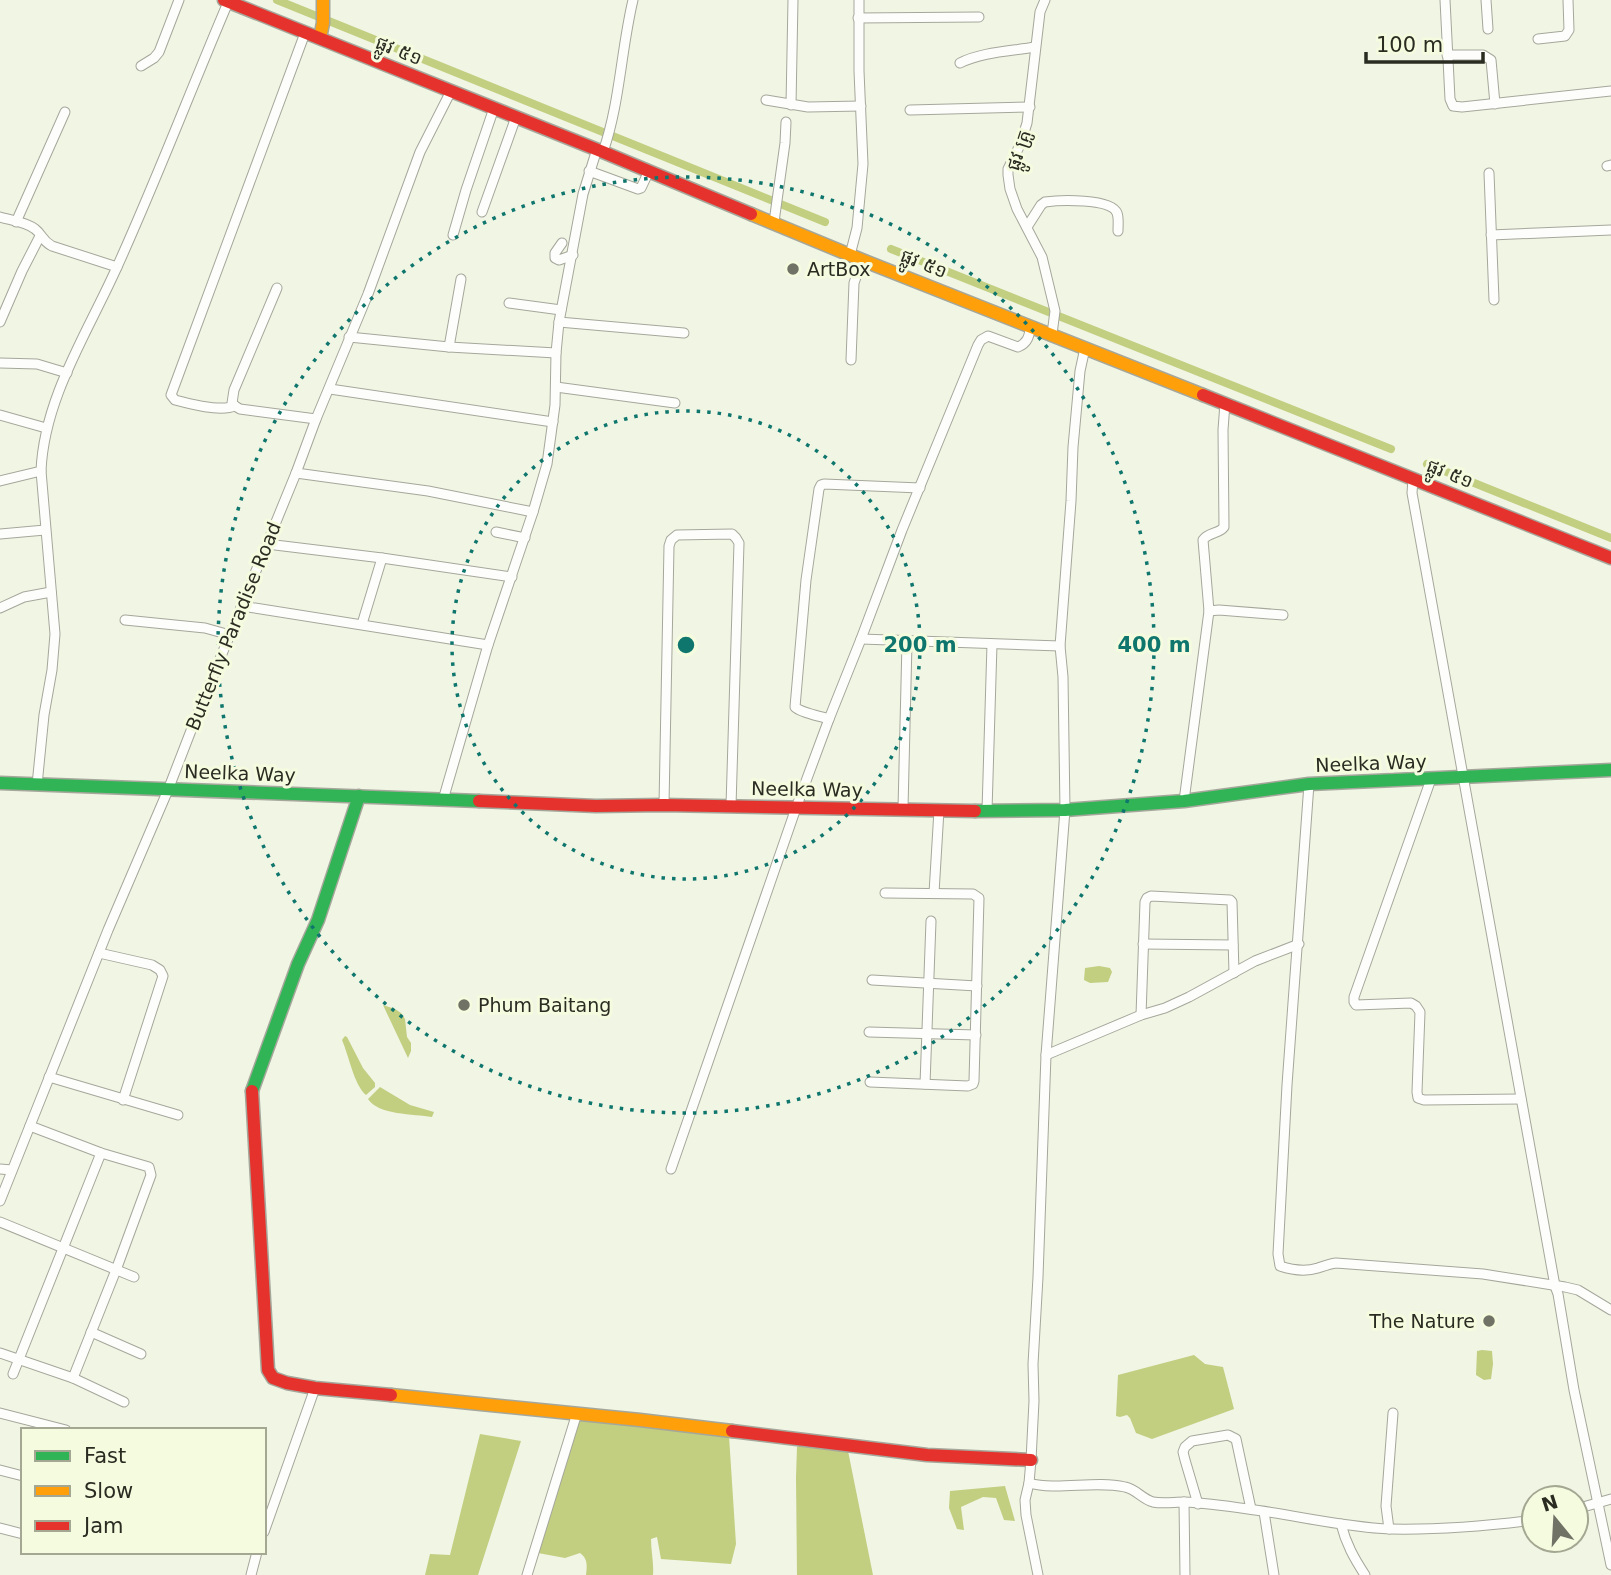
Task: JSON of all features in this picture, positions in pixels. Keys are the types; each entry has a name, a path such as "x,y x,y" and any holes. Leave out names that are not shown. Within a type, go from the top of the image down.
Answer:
{"street":[{"path":"141,66 159,52 180,0"},
{"path":"443,800 488,645 547,464 553,422 561,310 583,194 596,156 611,129 633,0"},
{"path":"791,105 793,0"},
{"path":"851,360 853,290 863,164 859,0"},
{"name":"ផ្លូវ គ្រូ","path":"1045,0 1040,12 1035,47 1030,107 1024,134 1008,175 1013,198 1042,257 1055,312 1053,331"},
{"path":"1445,0 1451,105 1462,107 1611,91"},
{"path":"1486,0 1489,29"},
{"path":"1538,40 1565,36 1569,30 1568,0"},
{"path":"37,785 55,634 41,471 46,428 67,373 117,267 227,1"},
{"name":"ផ្លូវ ៥១","path":"227,1 320,38 447,100 596,156 645,178 774,217 856,264 1031,326 1053,331 1085,348 1611,558"},
{"path":"320,38 323,12"},
{"path":"858,18 979,17"},
{"path":"235,406 228,409 190,404 175,400 171,395 306,33"},
{"path":"960,62 978,56 1035,47"},
{"path":"1447,55 1483,55 1491,60 1495,104"},
{"name":"Butterfly Paradise Road","path":"0,1201 330,389 420,152 447,100"},
{"path":"766,100 824,108 861,106"},
{"path":"910,110 1030,107"},
{"path":"16,222 65,112"},
{"path":"453,235 490,117"},
{"path":"774,217 786,122"},
{"path":"482,212 513,125"},
{"path":"596,156 634,189 640,189 645,178"},
{"path":"1489,173 1494,300"},
{"path":"1027,227 1045,202 1075,201 1112,207 1117,212 1118,230"},
{"path":"0,217 32,226 52,246 117,267"},
{"path":"1491,235 1611,230"},
{"path":"0,322 40,236"},
{"path":"562,243 555,253 555,258 559,260 573,255"},
{"path":"449,347 461,279"},
{"path":"277,288 234,390 232,403 240,409 316,419"},
{"path":"509,303 561,310"},
{"path":"559,322 684,333"},
{"path":"671,1168 829,719 902,530 978,345 988,336 1018,347 1029,337 1031,326"},
{"path":"349,337 449,347 556,353"},
{"path":"1038,1575 1025,1500 1029,1483 1034,1401 1033,1364 1046,1055 1065,810 1060,646 1073,447 1080,371 1085,348"},
{"path":"0,363 37,364 67,373"},
{"path":"556,387 676,403"},
{"path":"330,389 553,422"},
{"path":"1184,801 1209,611 1203,544 1205,537 1224,527 1225,403"},
{"path":"0,415 46,428"},
{"path":"0,481 41,471"},
{"path":"296,473 428,491 533,512"},
{"path":"1413,479 1412,493 1555,1286 1611,1565"},
{"path":"829,719 799,711 795,707 806,580 818,489 824,484 920,488"},
{"path":"0,534 45,530"},
{"path":"496,532 525,538"},
{"path":"664,805 669,547 671,540 677,535 732,534 739,543 731,806"},
{"path":"267,544 512,577"},
{"path":"362,624 382,558"},
{"path":"0,608 24,597 51,592"},
{"path":"242,606 488,645"},
{"path":"1209,611 1283,615"},
{"path":"125,620 205,628 230,635"},
{"path":"861,639 1060,646"},
{"path":"903,809 907,642"},
{"path":"987,811 992,644"},
{"name":"Neelka Way","path":"0,783 596,806 987,811 1065,810 1184,801 1309,784 1611,769"},
{"path":"1431,779 1354,1002 1356,1005 1411,1003 1420,1012 1418,1098 1521,1099"},
{"path":"1309,784 1287,1085 1278,1254 1280,1266 1302,1270 1336,1263 1483,1274 1578,1290 1611,1310"},
{"path":"359,796 318,920 298,964 254,1082 252,1094 268,1370 273,1378 315,1388 577,1413 926,1455 1031,1460"},
{"path":"934,893 939,810"},
{"path":"870,1082 972,1084 974,1081 979,898 973,894 885,893"},
{"path":"1141,1015 1145,902 1151,896 1230,900 1234,972"},
{"path":"925,1084 931,921"},
{"path":"1143,944 1233,945"},
{"path":"1046,1055 1141,1015 1165,1008 1255,961 1299,944"},
{"path":"100,953 152,965 160,970 163,976 123,1100"},
{"path":"872,980 977,986"},
{"path":"869,1031 976,1035"},
{"path":"49,1077 178,1115"},
{"path":"30,1126 101,1153 149,1167 151,1170 116,1270 73,1378"},
{"path":"13,1374 101,1153"},
{"path":"0,1169 12,1170"},
{"path":"0,1222 134,1278"},
{"path":"91,1332 141,1354"},
{"path":"0,1353 73,1378 124,1402"},
{"path":"266,1526 315,1388"},
{"path":"0,1413 58,1428"},
{"path":"527,1575 577,1413"},
{"path":"1389,1529 1386,1506 1393,1413"},
{"path":"1198,1504 1183,1452 1185,1447 1192,1441 1228,1435 1236,1439 1251,1509"},
{"path":"0,1470 21,1475"},
{"path":"1029,1483 1124,1487 1157,1503 1184,1502 1251,1509 1389,1529 1520,1521"},
{"path":"1590,1505 1611,1499"},
{"path":"1184,1502 1185,1575"},
{"path":"1264,1512 1275,1575"},
{"path":"1342,1524 1352,1556 1365,1575"},
{"path":"0,1528 21,1533"},
{"path":"251,1575 256,1554"}],"shaded area":[{"path":"1085,968 1110,968 1112,972 1108,982 1090,983 1084,980"},
{"path":"383,1005 395,1009 405,1019 407,1037 411,1043 408,1058"},
{"path":"345,1036 375,1083 375,1087 366,1095 352,1070 342,1040"},
{"path":"380,1087 410,1105 434,1112 432,1117 388,1111 373,1104 368,1099"},
{"path":"1477,1351 1492,1351 1491,1379 1484,1380 1476,1375"},
{"path":"1194,1355 1205,1364 1223,1367 1234,1409 1152,1439 1136,1433 1127,1415 1116,1416 1118,1375"},
{"path":"579,1417 729,1436 736,1544 731,1564 661,1559 657,1537 651,1539 653,1575 586,1575 586,1562 580,1553 565,1558 538,1553"},
{"path":"480,1434 521,1441 478,1575 425,1575 430,1554 450,1555"},
{"path":"803,1443 848,1451 873,1575 797,1575 797,1447"},
{"path":"1005,1486 1015,1521 1004,1520 996,1498 983,1497 961,1507 964,1530 957,1529 949,1508 950,1491"}],"waterway":[{"path":"277,0 825,222"},
{"path":"891,249 1391,449"},
{"path":"1427,464 1611,538"}],"traffic: fast":[{"path":"975,811 1065,810 1184,801 1309,784 1611,770"},
{"path":"0,783 479,801"},
{"path":"252,1091 298,964 318,920 359,796"}],"traffic: slow":[{"path":"320,38 323,0"},
{"path":"751,214 1203,395"},
{"path":"391,1395 732,1431"}],"traffic: jam":[{"path":"224,0 751,214"},
{"path":"1203,395 1611,558"},
{"path":"479,801 596,806 975,811"},
{"path":"252,1091 268,1370 273,1378 287,1383 391,1395"},
{"path":"732,1431 927,1455 1031,1460"}],"place":[{"name":"ArtBox","path":"793,269"},
{"name":"Phum Baitang","path":"464,1005"},
{"name":"The Nature","path":"1489,1321"}]}
